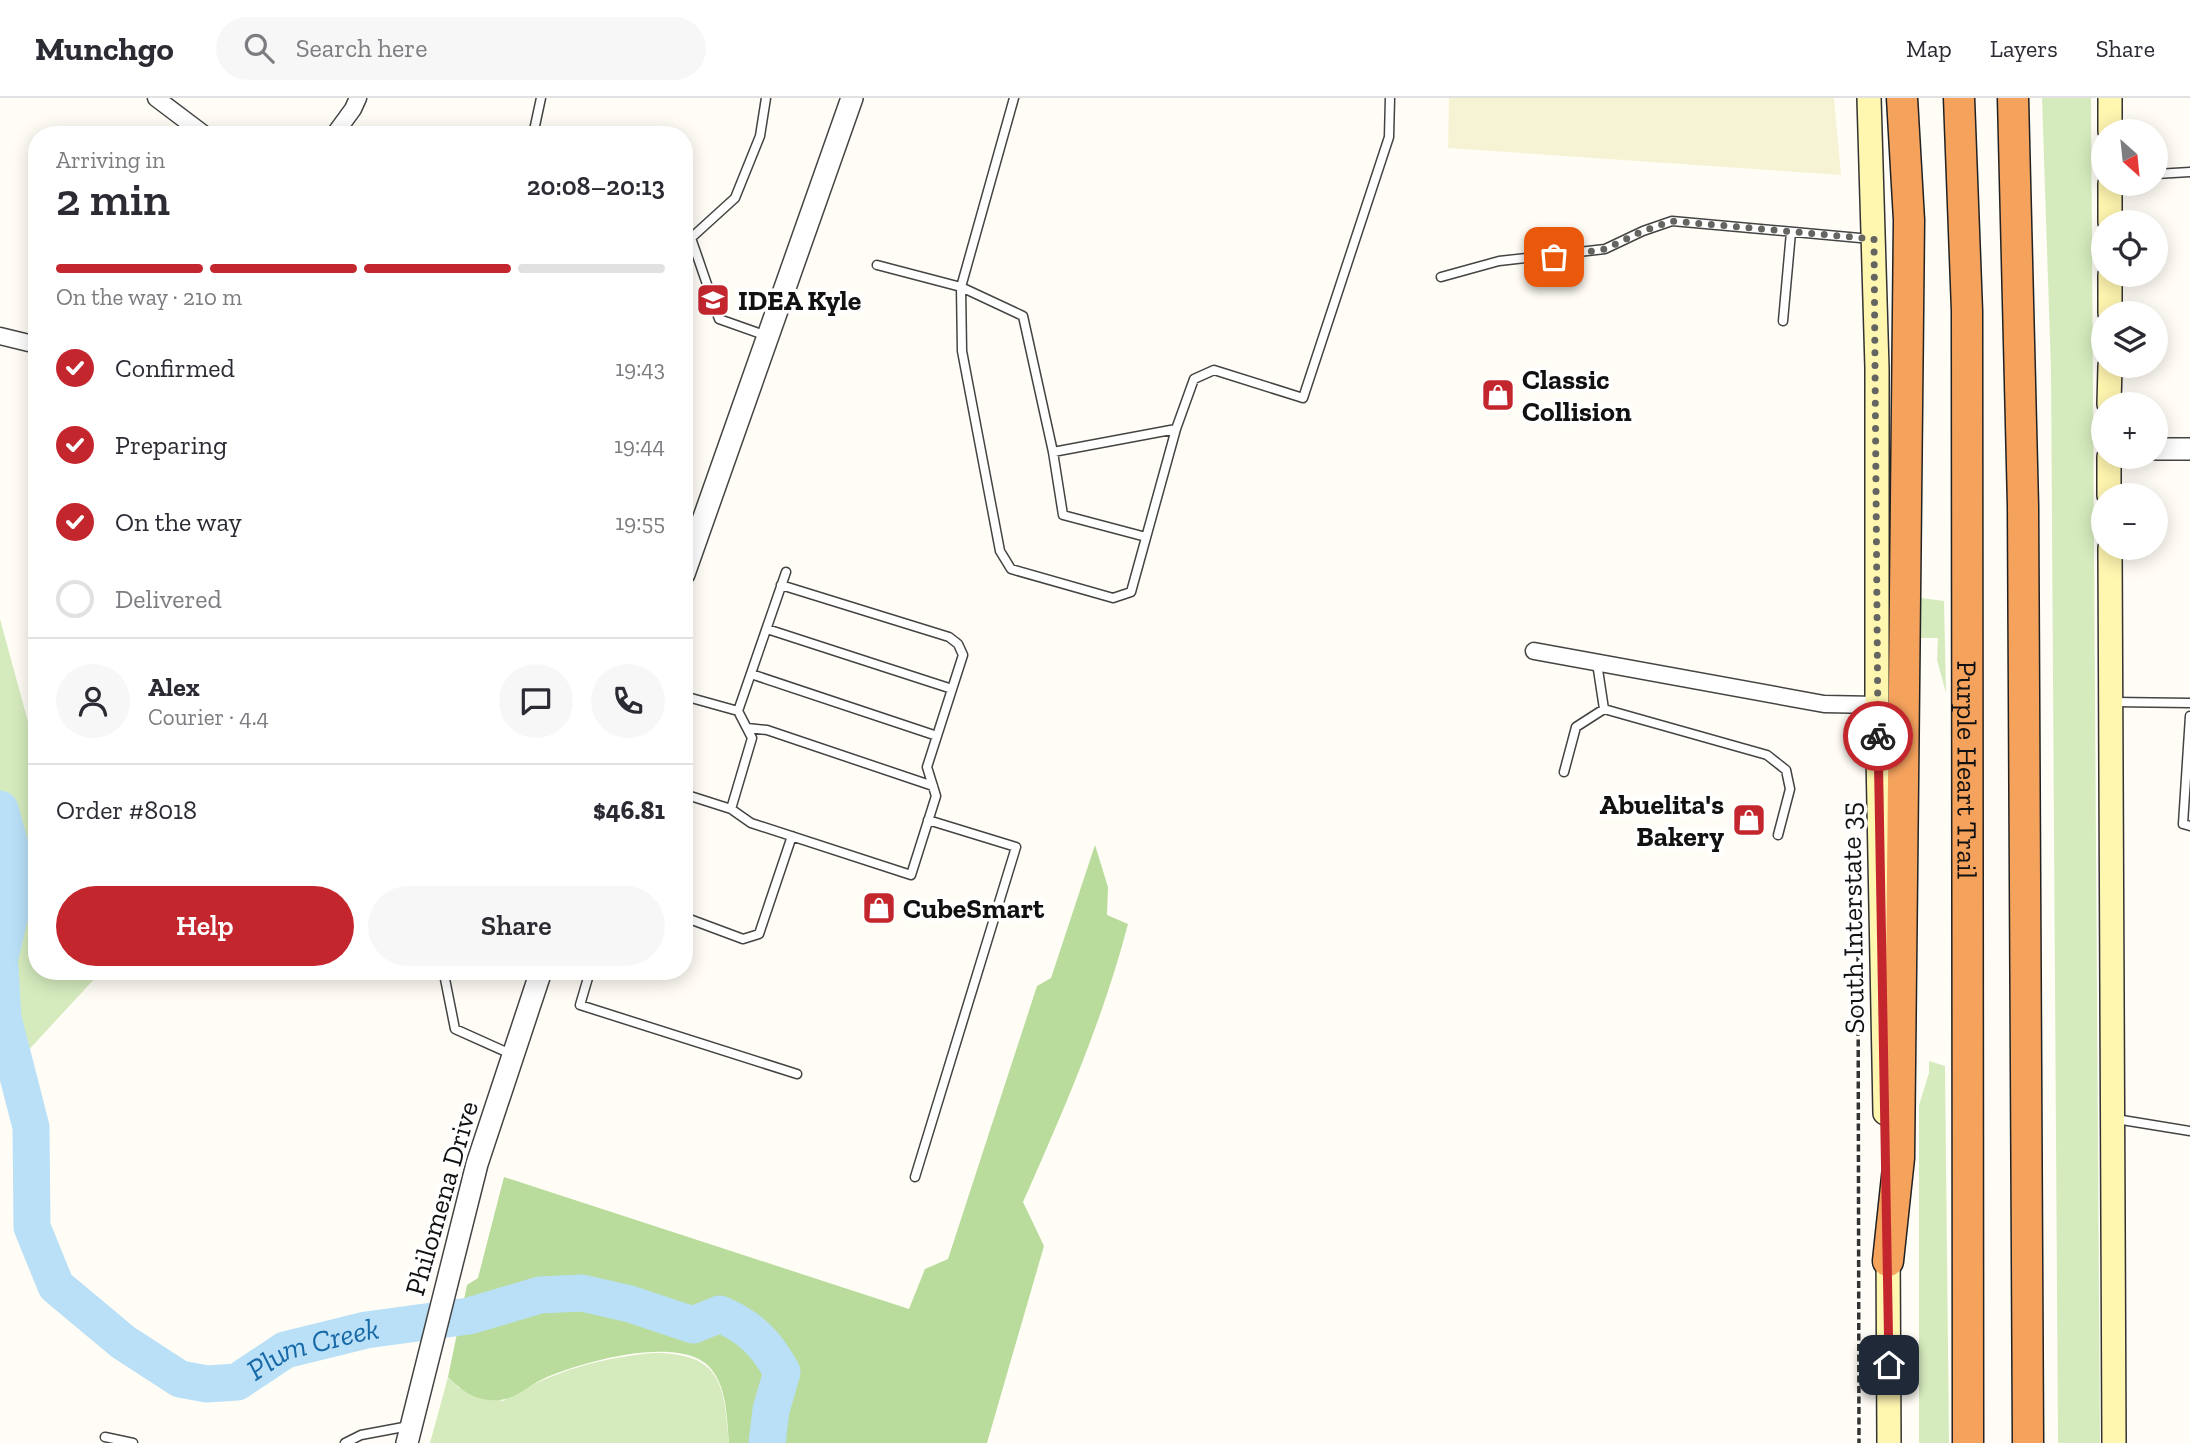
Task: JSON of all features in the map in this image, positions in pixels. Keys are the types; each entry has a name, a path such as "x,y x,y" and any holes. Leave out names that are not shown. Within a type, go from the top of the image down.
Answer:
{"highway":[{"path":"1888,1261 1899,1158 1909,220 1902,98"},
{"name":"Purple Heart Trail","path":"1959,98 1968,311 1968,1443"},
{"name":"Purple Heart Trail","path":"2013,98 2023,506 2028,1443"}],"main road":[{"name":"South Interstate 35","path":"1868,98 1874,239 1877,705 1889,1443"},
{"path":"2110,98 2110,119"},
{"path":"2110,560 2114,1443"}],"street":[{"path":"156,98 193,126"},
{"path":"341,126 358,98"},
{"path":"693,549 852,98"},
{"path":"0,336 28,343"},
{"path":"2168,449 2190,449"},
{"path":"1534,651 1824,704 1877,705"},
{"name":"Philomena Drive","path":"409,1434 477,1164 538,980"}],"lane":[{"path":"535,126 541,98"},
{"path":"693,233 735,198 760,136 766,98"},
{"path":"1014,98 961,287 962,351 1000,551 1011,569 1113,598 1131,592 1176,429 1194,379 1214,370 1303,398 1388,137 1390,98"},
{"path":"2168,173 2190,172"},
{"path":"1441,277 1499,261 1605,249 1672,221 1874,239"},
{"path":"1783,321 1791,232"},
{"path":"693,256 719,318 768,337"},
{"path":"877,265 961,287 1023,316 1053,452 1063,515 1146,537"},
{"path":"1053,452 1176,429"},
{"path":"730,809 752,738 738,710 786,572"},
{"path":"693,797 730,809 751,823 911,875 936,796 927,767 963,655 958,644 949,637 781,586"},
{"path":"766,629 952,689"},
{"path":"1597,663 1604,709"},
{"path":"751,674 937,737"},
{"path":"693,698 738,710"},
{"path":"2110,702 2190,703"},
{"path":"1564,772 1576,727 1604,709 1767,755 1786,770 1790,789 1777,835"},
{"path":"2190,716 2183,824 2190,826"},
{"path":"747,728 768,730 933,786"},
{"path":"915,1177 1016,847 928,820"},
{"path":"693,920 743,939 759,934 792,836"},
{"path":"445,980 455,1029 513,1055"},
{"path":"587,980 580,1005 797,1074"},
{"path":"2113,1118 2190,1131"},
{"path":"345,1443 361,1435 409,1434"},
{"path":"105,1437 133,1443"}],"shaded area":[{"path":"1449,98 1834,98 1841,175 1448,148"}],"green space":[{"path":"2042,98 2091,98 2091,469 2093,469 2094,483 2091,483 2091,560 2094,560 2100,1443 2058,1443 2051,371"},
{"path":"1921,598 1944,601 1946,693 1937,660 1938,638 1919,638"},
{"path":"0,619 28,722 28,980 93,980 0,1081"},
{"path":"1095,845 1108,887 1107,915 1128,924 1094,1030 1023,1202 1044,1246 987,1443 729,1443 725,1405 717,1378 712,1370 698,1359 678,1353 630,1354 604,1359 559,1372 510,1398 499,1400 471,1395 448,1377 467,1285 478,1278 504,1177 909,1309 925,1269 948,1259 1037,986 1051,978"},
{"path":"1929,1061 1945,1066 1949,1443 1919,1443 1919,1105 1929,1073"},
{"path":"653,1353 676,1354 693,1359 706,1366 715,1376 725,1404 729,1443 430,1443 448,1377 459,1388 503,1401 539,1382 575,1368"}],"waterway":[{"name":"Plum Creek","path":"0,809 19,878 0,957"},
{"name":"Plum Creek","path":"0,967 3,1018 31,1127 32,1227 56,1286 123,1342 180,1379 207,1384 237,1382 285,1350 366,1330 469,1316 540,1295 582,1293 630,1304 693,1325 720,1314 749,1330 763,1344 782,1372 771,1410 767,1443"}],"way so far":[{"path":"1554,257 1605,249 1672,221 1874,239 1878,736"}],"place":[{"name":"IDEA Kyle","path":"713,300"},
{"name":"Classic Collision","path":"1498,395"},
{"name":"Abuelita's Bakery","path":"1749,820"},
{"name":"CubeSmart","path":"879,908"}],"route":[{"path":"1878,736 1889,1365"}]}
